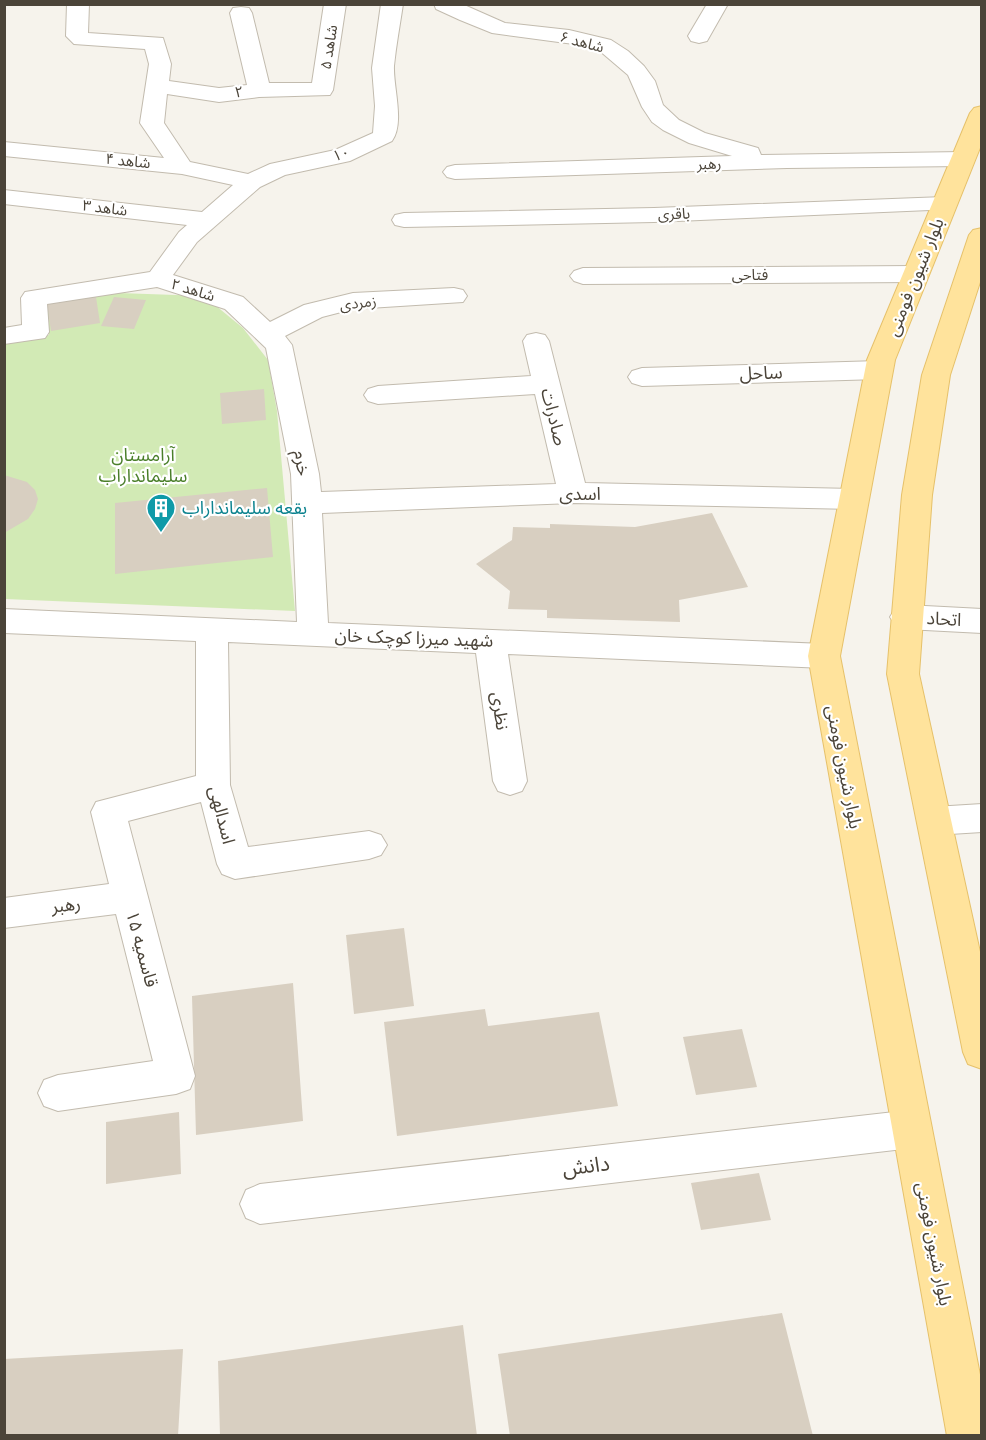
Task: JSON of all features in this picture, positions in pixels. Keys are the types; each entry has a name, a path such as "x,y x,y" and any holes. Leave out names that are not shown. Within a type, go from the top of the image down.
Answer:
{"main road":[{"name":"بلوار شیون فومنی","path":"969,1436 824,656 879,370 981,113"},
{"path":"981,235 936,375 917,495 903,674 981,1052"}],"street":[{"path":"78,4 77,36 82,39 155,43 160,64 152,123 182,167"},
{"name":"شاهد ۵","path":"322,90 335,4"},
{"name":"۱۰","path":"196,229 251,182 278,169 342,156 384,136 386,106 383,68 392,4"},
{"name":"شاهد ۶","path":"444,4 474,19 506,29 550,34 604,45 632,65 644,81 653,108 674,128 722,146 787,161"},
{"path":"699,36 718,4"},
{"path":"242,13 259,90"},
{"name":"۲","path":"157,86 219,95 259,90 322,90"},
{"name":"شاهد ۴","path":"4,149 182,167 251,182"},
{"name":"رهبر","path":"455,172 787,161 963,159"},
{"name":"شاهد ۳","path":"4,197 196,229"},
{"name":"باقری","path":"404,220 944,204"},
{"name":"شاهد ۲","path":"196,229 158,279 234,303 268,334"},
{"name":"فتاحی","path":"583,276 916,274"},
{"path":"4,336 36,332 34,298 158,279"},
{"name":"زمردی","path":"268,334 313,311 353,301 454,296"},
{"name":"خرم","path":"268,334 279,345 304,474 313,634"},
{"name":"صادرات","path":"536,340 573,493"},
{"name":"ساحل","path":"642,377 879,370"},
{"path":"378,395 546,384"},
{"name":"اسدی","path":"306,503 573,493 854,499"},
{"name":"اتحاد","path":"906,617 981,621"},
{"name":"شهید میرزا کوچک خان","path":"4,621 824,656"},
{"name":"اسدالهی","path":"212,630 213,785 235,864 369,844"},
{"name":"نظری","path":"490,642 510,781"},
{"name":"قاسمیه ۱۵","path":"58,1093 176,1076 128,897 108,812 213,785"},
{"path":"934,821 981,818"},
{"name":"رهبر","path":"4,913 128,897"},
{"name":"دانش","path":"260,1204 912,1129"}],"green space":[{"name":"آرامستان سلیمانداراب","path":"119,293 204,296 243,328 268,360 277,411 295,611 5,599 5,341 49,335 44,303"}],"building":[{"path":"96,297 100,323 51,331 47,304"},
{"path":"114,297 146,300 134,329 101,326"},
{"path":"264,389 266,420 222,424 220,393"},
{"path":"4,475 27,482 35,490 38,499 28,519 4,533"},
{"path":"267,488 273,557 115,574 115,503"},
{"path":"712,513 748,587 679,600 680,622 547,618 547,610 508,609 510,591 476,564 512,540 513,527 550,528 550,524 635,527"},
{"path":"404,928 414,1006 354,1014 346,935"},
{"path":"293,983 303,1121 196,1135 192,996"},
{"path":"485,1009 488,1026 599,1012 618,1106 397,1136 384,1022"},
{"path":"742,1029 757,1087 696,1095 683,1037"},
{"path":"179,1112 181,1174 106,1184 106,1122"},
{"path":"759,1173 771,1220 701,1230 691,1183"},
{"path":"782,1313 813,1436 510,1436 498,1354"},
{"path":"463,1325 477,1436 220,1436 218,1361"},
{"path":"183,1349 178,1436 4,1436 4,1359"}],"place":[{"name":"بقعه سلیمانداراب","path":"161,534"}]}
